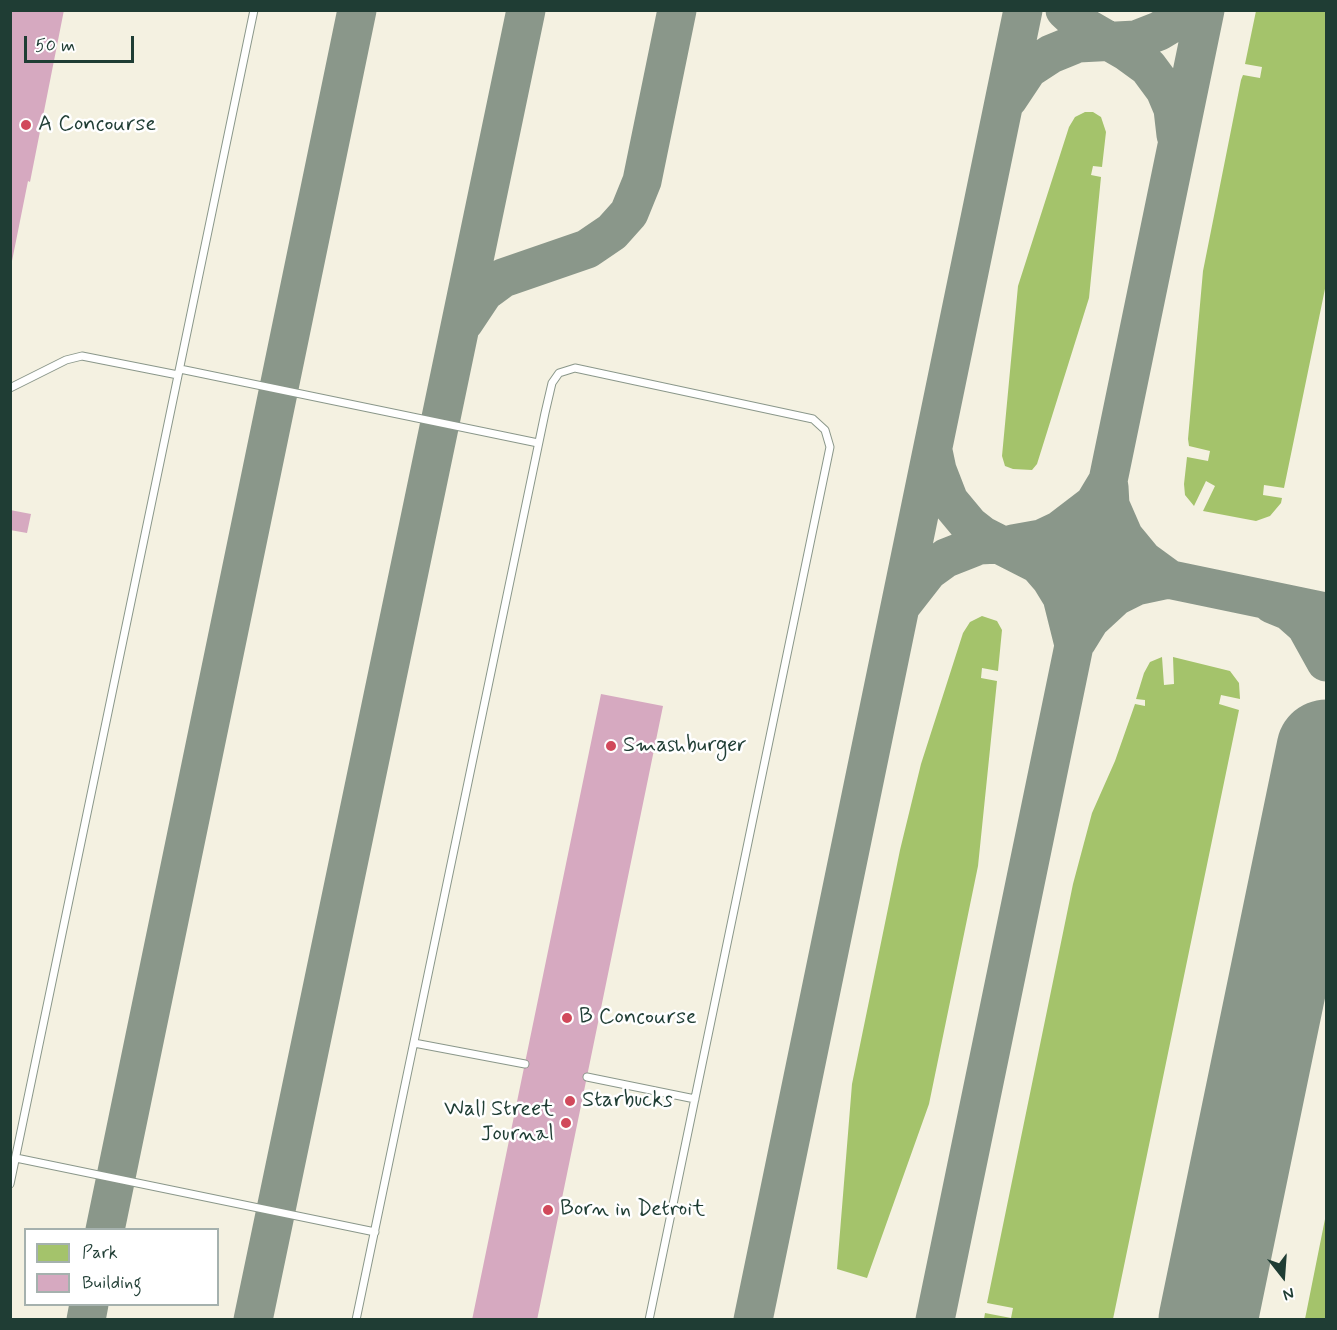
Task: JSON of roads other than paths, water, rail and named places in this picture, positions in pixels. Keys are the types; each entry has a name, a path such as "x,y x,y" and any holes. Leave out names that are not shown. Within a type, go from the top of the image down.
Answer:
{"lane":[{"path":"10,1184 254,10"},
{"path":"10,388 66,360 82,356 179,372 538,443"},
{"path":"357,1320 538,443 552,383 559,373 575,368 813,419 820,423 829,437 830,447 649,1320"},
{"path":"414,1042 525,1064"},
{"path":"587,1077 695,1099"},
{"path":"16,1158 375,1232"}],"place":[{"name":"A Concourse","path":"26,125"},
{"name":"Smashburger","path":"611,746"},
{"name":"B Concourse","path":"567,1018"},
{"name":"Starbucks","path":"570,1101"},
{"name":"Wall Street Journal","path":"566,1123"},
{"name":"Born in Detroit","path":"548,1210"}]}
